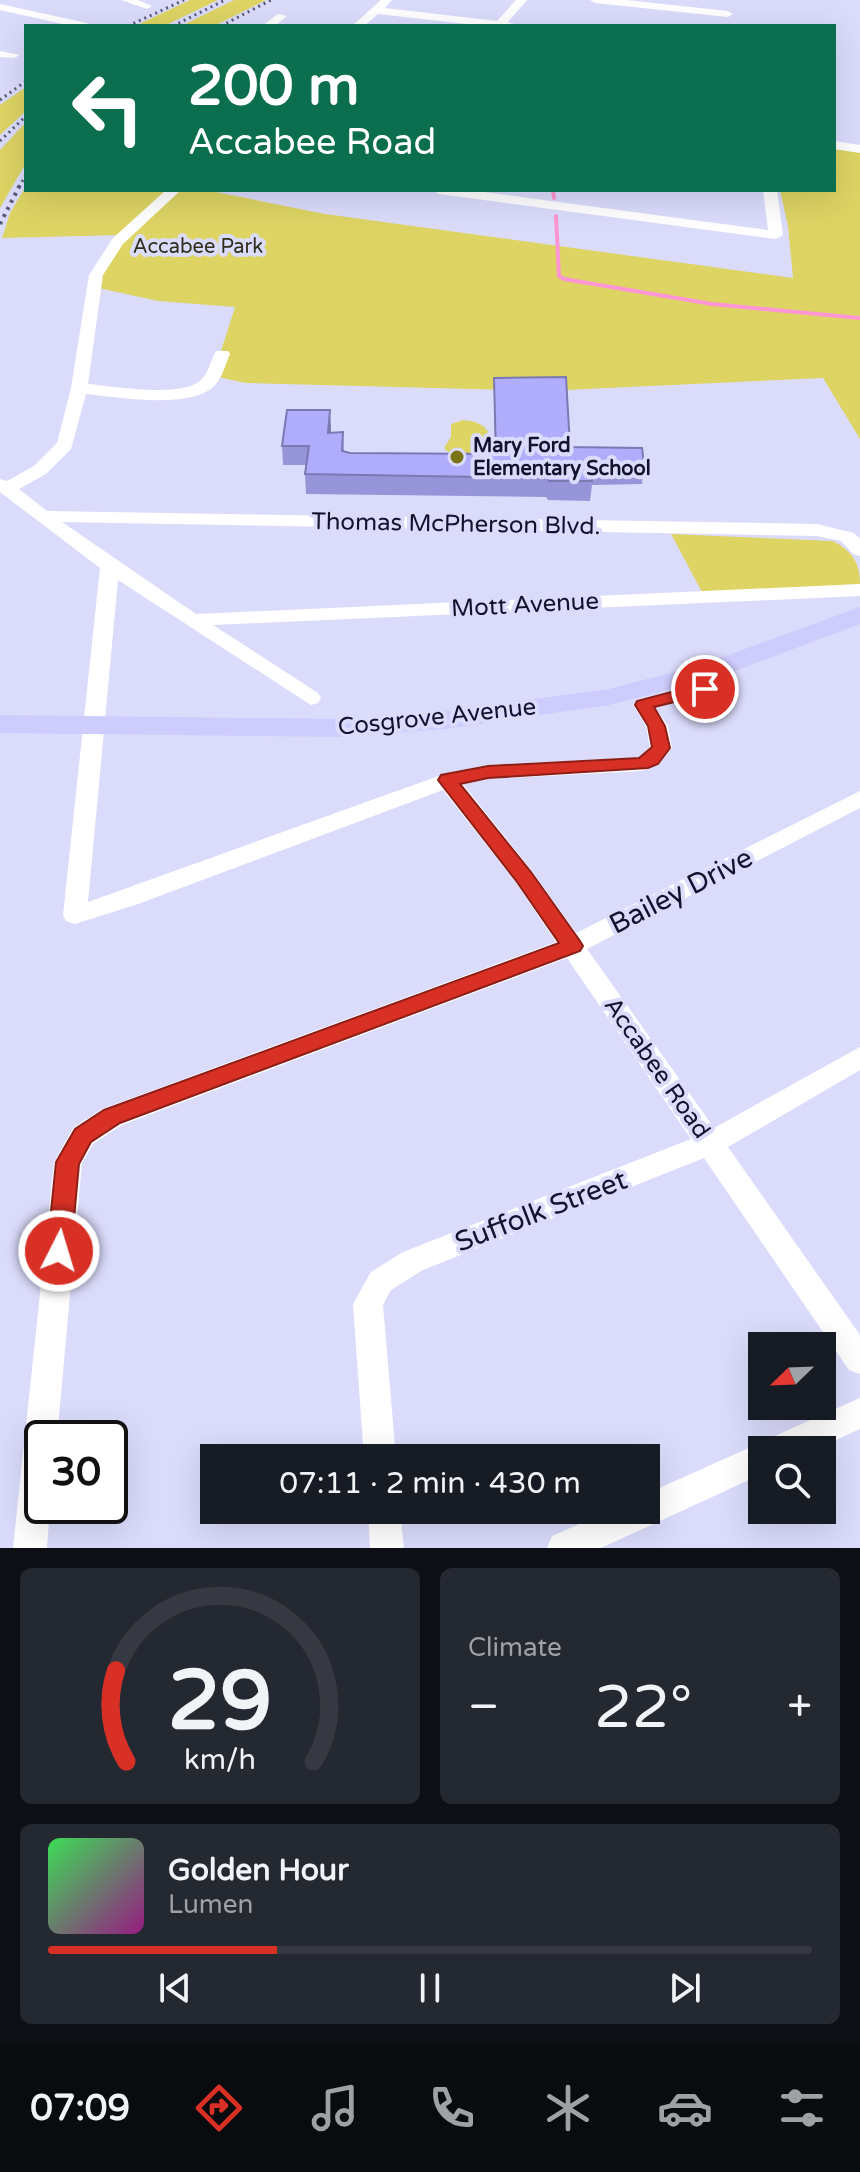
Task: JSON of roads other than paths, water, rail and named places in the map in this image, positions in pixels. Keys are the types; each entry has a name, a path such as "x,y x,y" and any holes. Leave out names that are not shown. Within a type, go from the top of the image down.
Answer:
{"main road":[{"name":"Cosgrove Avenue","path":"0,740 344,728 445,720 609,697 710,671 860,615"},
{"name":"Cosgrove Avenue","path":"0,724 351,742 457,734 643,705 736,681 860,635"}],"street":[{"path":"126,0 147,6"},
{"path":"360,24 387,0"},
{"path":"505,24 522,0"},
{"path":"595,0 730,20 724,0"},
{"path":"0,7 78,24"},
{"path":"376,10 488,24"},
{"path":"271,24 282,16"},
{"path":"0,54 14,55"},
{"path":"836,145 860,149"},
{"path":"4,486 40,470 65,445 79,388 96,275 118,241 172,192"},
{"path":"454,192 776,235 770,192"},
{"path":"79,388 174,393 193,390 202,387 213,376 222,354"},
{"path":"4,486 110,566 311,698"},
{"name":"Thomas McPherson Blvd.","path":"46,516 817,530 847,537 860,550"},
{"path":"110,566 75,915 130,898 447,780 488,772 642,764 651,760 661,748 657,726 643,705"},
{"name":"Mott Avenue","path":"191,620 860,590"},
{"name":"Accabee Road","path":"447,780 524,877 860,1360"},
{"name":"Bailey Drive","path":"30,1548 68,1162 83,1136 112,1117 572,946 860,799"},
{"name":"Suffolk Street","path":"379,1444 368,1304 381,1281 413,1261 710,1144 860,1057"},
{"path":"810,1436 860,1413"},
{"path":"564,1548 748,1464"},
{"path":"385,1524 387,1548"}],"waterway":[{"path":"553,192 554,198"},
{"path":"556,216 559,276 564,279 712,304 860,318"}],"railway":[{"path":"132,24 184,0"},
{"path":"177,24 225,0"},
{"path":"225,24 271,0"},
{"path":"0,100 24,82"},
{"path":"0,141 24,118"},
{"path":"19,187 24,178"},
{"path":"0,224 20,185"}],"place":[{"name":"Mary Ford Elementary School","path":"457,457"}],"park label":[{"name":"Accabee Park","path":"198,247"}]}
